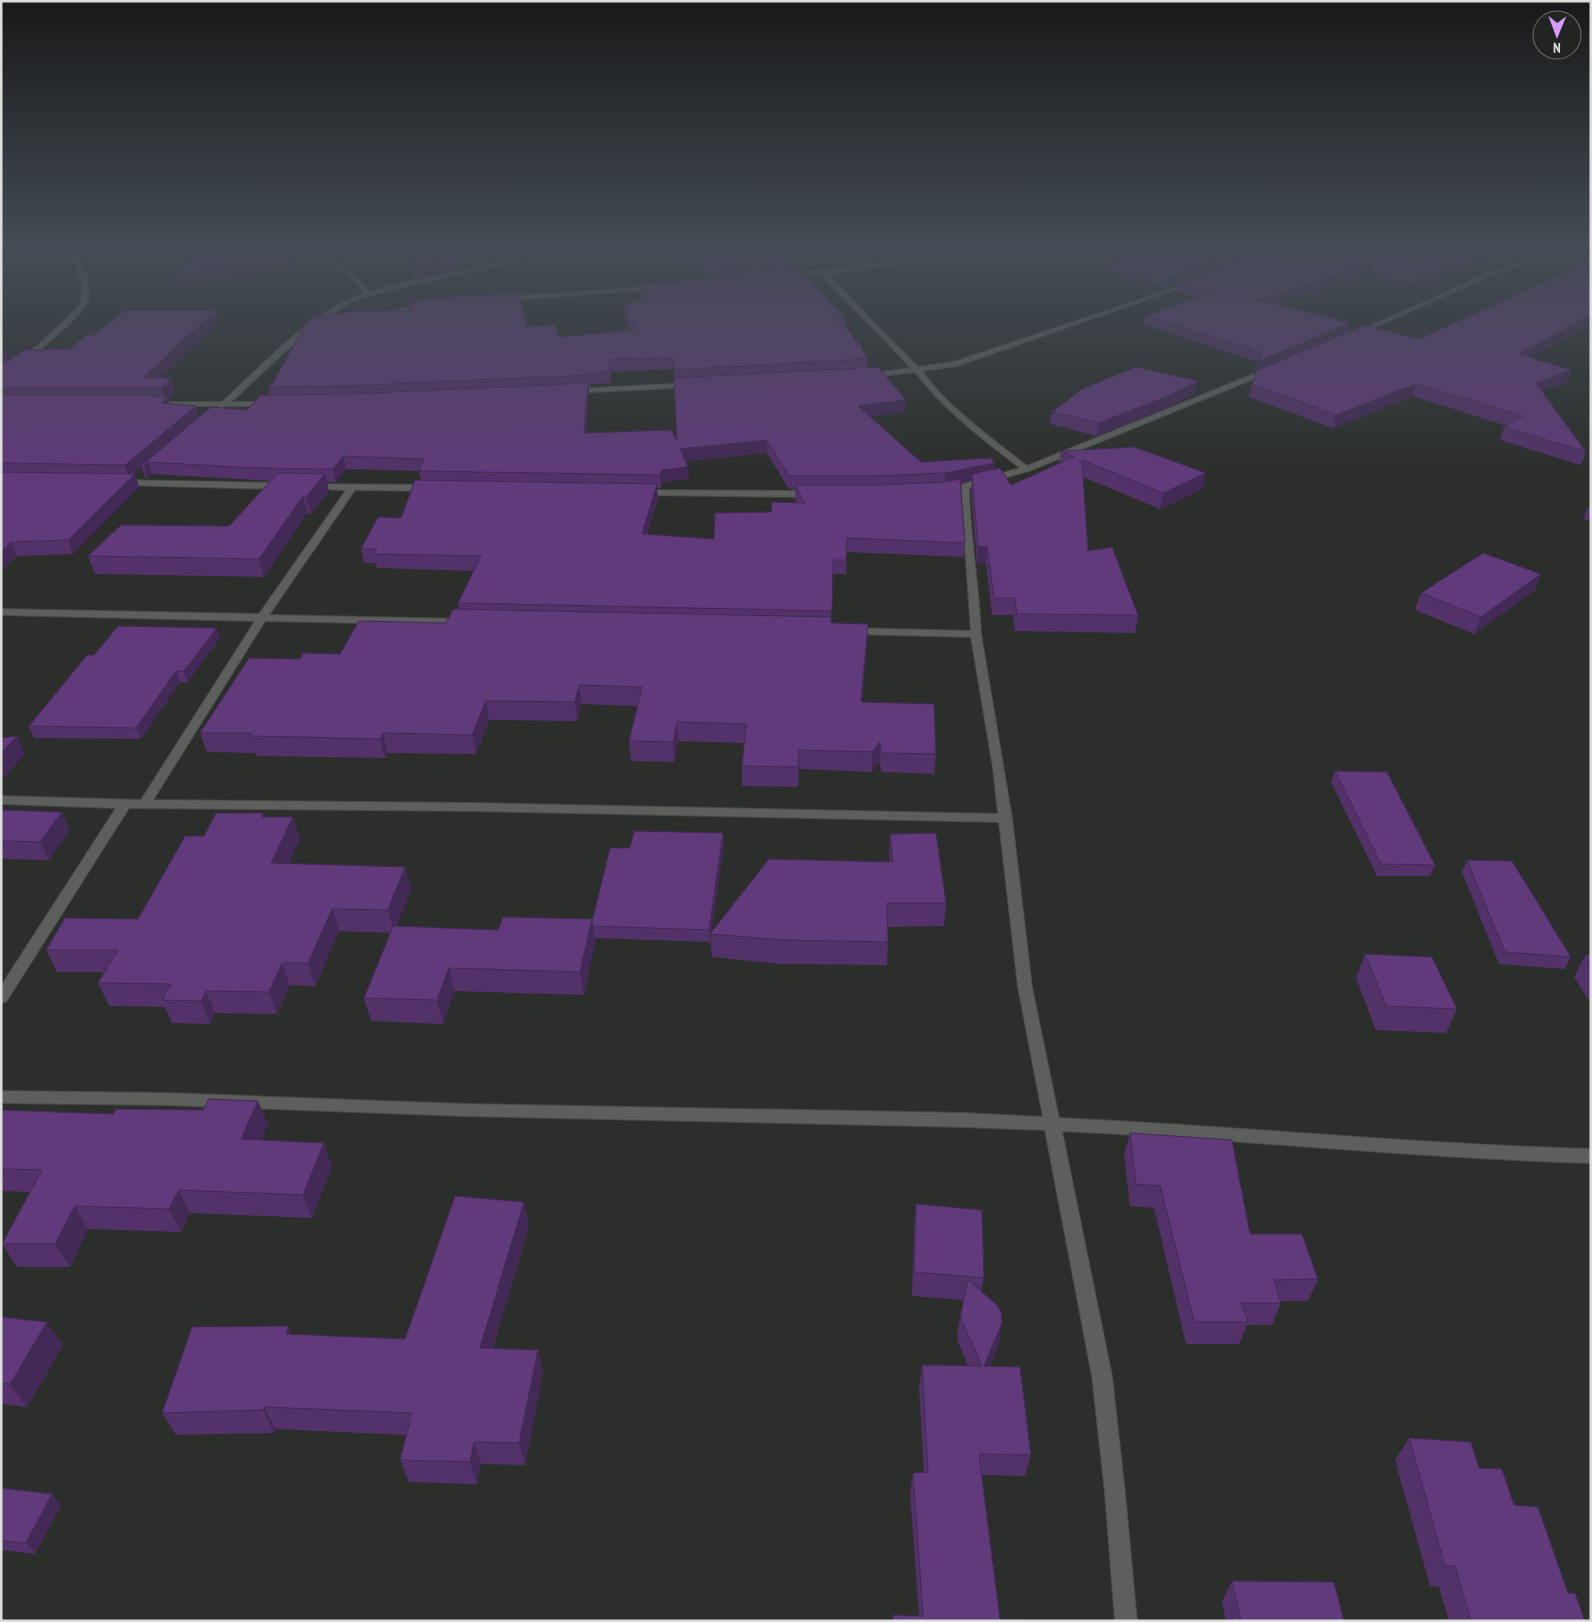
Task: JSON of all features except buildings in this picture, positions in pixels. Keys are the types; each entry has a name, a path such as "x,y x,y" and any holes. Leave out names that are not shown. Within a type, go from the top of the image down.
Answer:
{"street":[{"path":"1,377 61,326"},
{"path":"212,414 310,326"},
{"path":"874,326 955,413 1026,470"},
{"path":"863,376 918,371 962,362 1066,326"},
{"path":"1350,337 1375,326"},
{"path":"936,491 966,488 1026,470 1280,367"},
{"path":"564,392 699,385"},
{"path":"146,404 277,404"},
{"path":"113,483 135,481 439,488"},
{"path":"145,804 262,617 321,530 354,487"},
{"path":"966,488 965,508 976,604 976,634 1006,818 1025,987 1102,1376 1115,1493 1126,1621"},
{"path":"629,493 818,494"},
{"path":"1,612 479,622"},
{"path":"837,631 976,634"},
{"path":"1,800 125,804 472,807 1006,818"},
{"path":"1,998 125,804"},
{"path":"1,1097 166,1099 464,1110 806,1116 1052,1124 1159,1128 1515,1154 1591,1156"}]}
